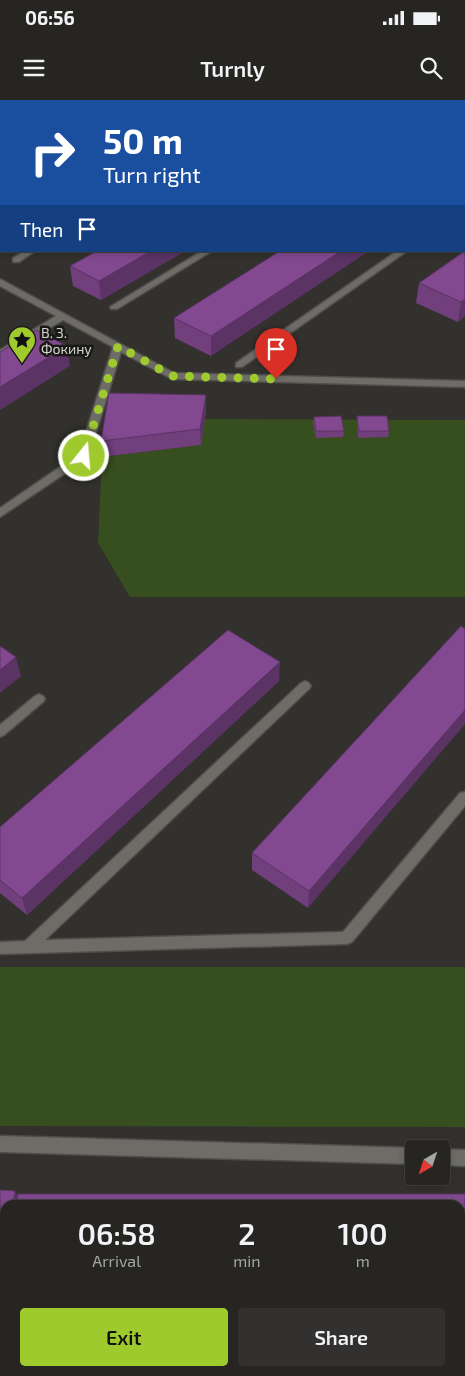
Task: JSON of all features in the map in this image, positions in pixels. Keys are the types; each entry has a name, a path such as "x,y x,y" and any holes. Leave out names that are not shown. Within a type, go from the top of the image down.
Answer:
{"street":[{"path":"16,260 29,252"},
{"path":"114,307 206,252"},
{"path":"239,365 402,252"},
{"path":"0,282 172,376 465,384"},
{"path":"0,354 63,316"},
{"path":"0,514 84,456 118,346"},
{"path":"28,947 305,686"},
{"path":"0,732 39,699"},
{"path":"0,948 347,938 465,797"},
{"path":"0,1144 405,1156"},
{"path":"450,1157 465,1158"}],"green space":[{"path":"205,419 465,420 465,597 130,597 98,543 102,457 200,445"},
{"path":"0,967 465,967 465,1127 0,1126"}],"building":[{"path":"95,252 149,252 99,281 70,266"},
{"path":"278,252 339,252 211,336 174,318"},
{"path":"465,252 465,299 461,302 419,283"},
{"path":"36,330 67,346 0,387 0,352"},
{"path":"109,393 206,395 200,429 101,441"},
{"path":"341,416 344,431 316,431 314,417"},
{"path":"357,416 387,416 389,431 359,431"},
{"path":"461,626 465,629 465,710 309,891 252,853"},
{"path":"228,630 280,662 22,898 0,880 0,827"},
{"path":"0,646 16,657 0,670"},
{"path":"0,1190 15,1191 14,1200 0,1200"},
{"path":"18,1194 465,1194 465,1200 17,1200"}],"place":[{"name":"В. З. Фокину","path":"22,364"}],"route":[{"path":"84,456 118,346 172,376 276,379"}]}
